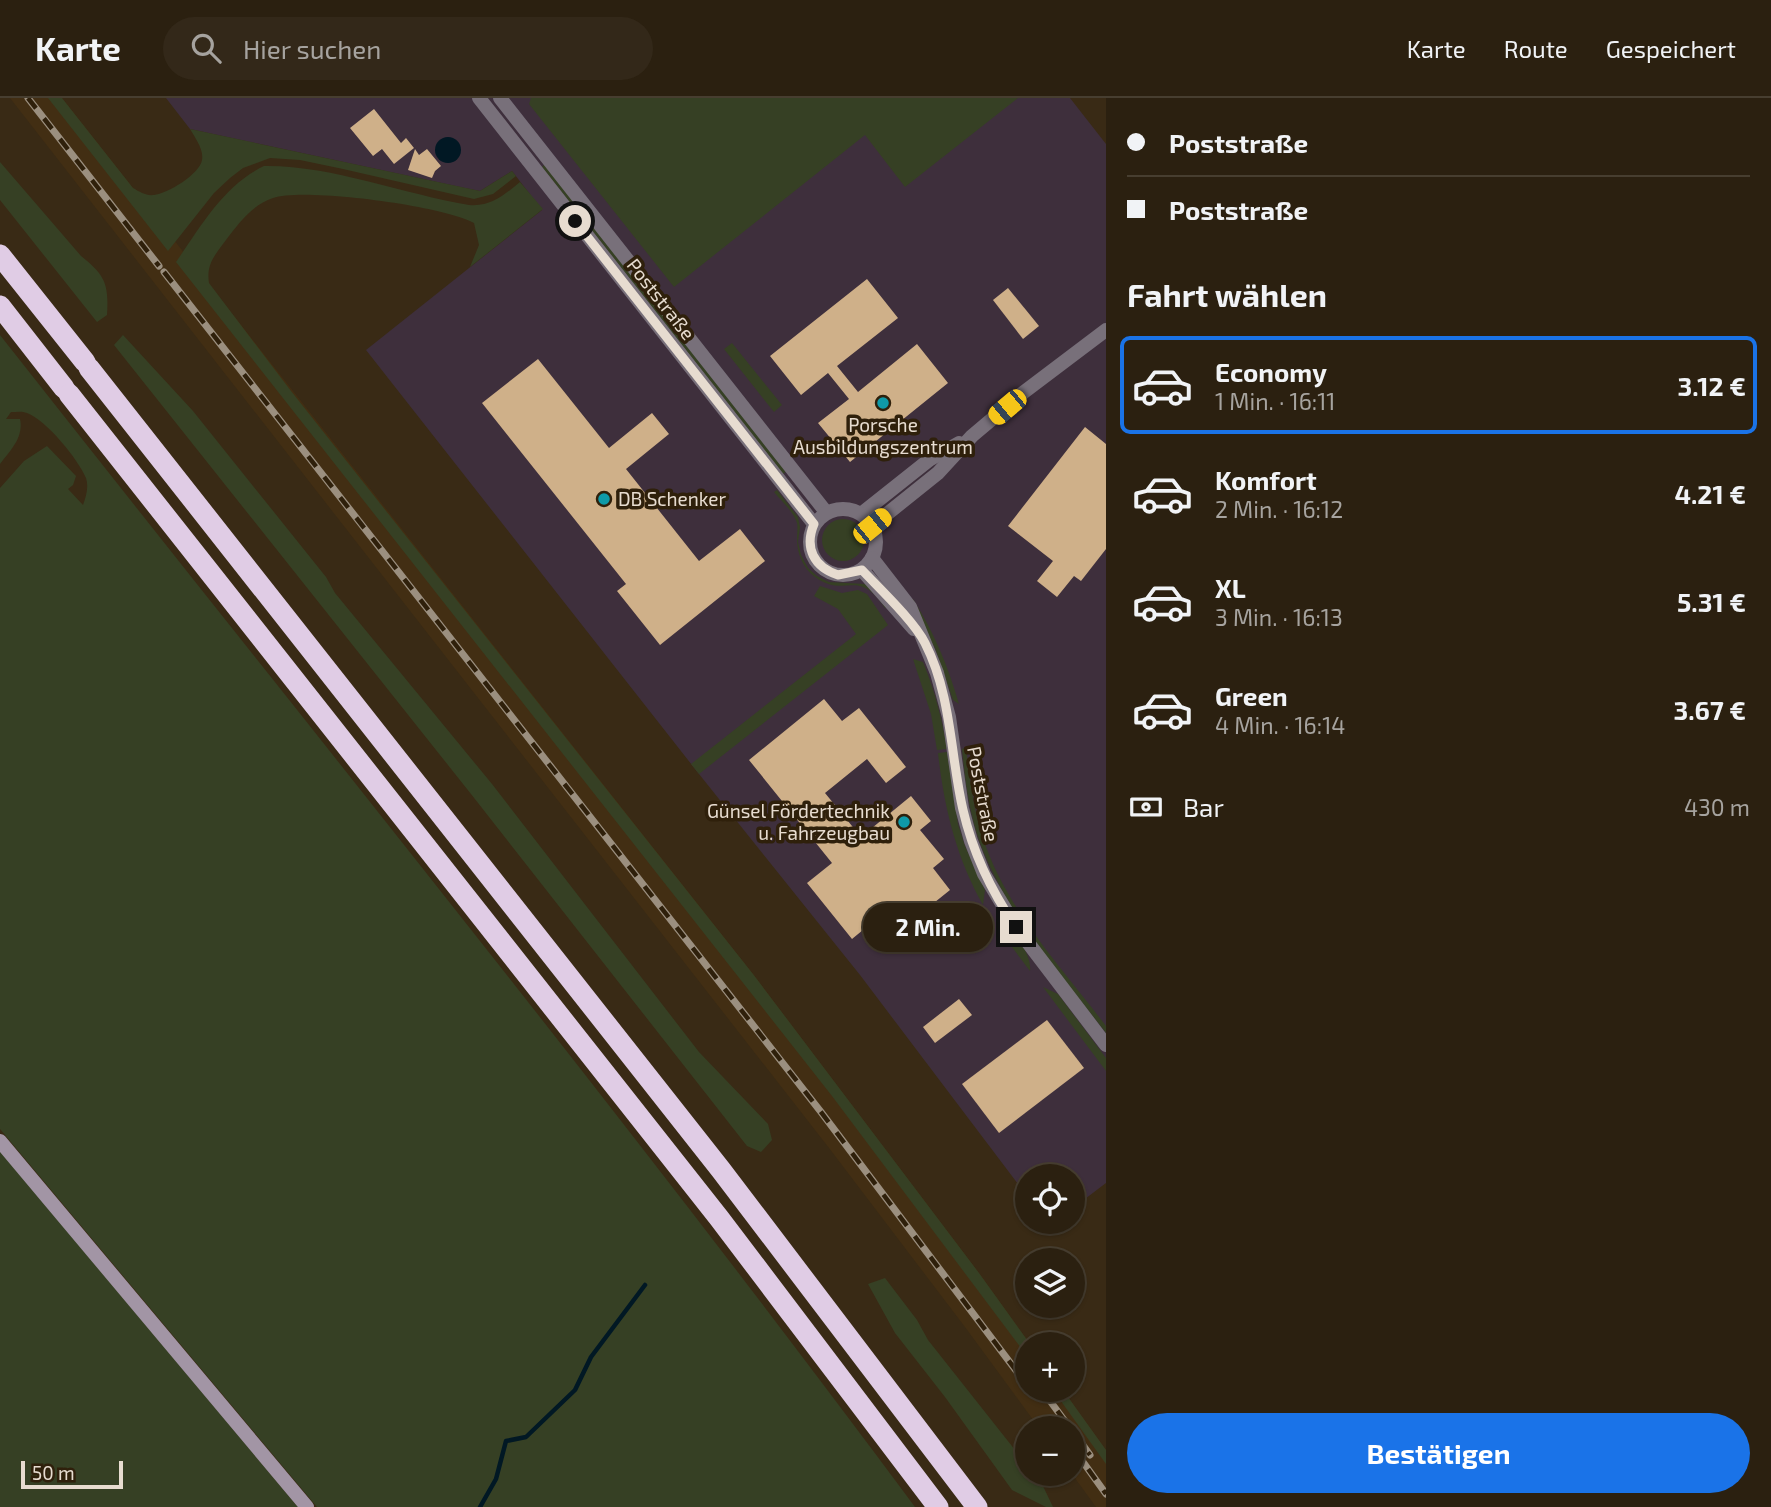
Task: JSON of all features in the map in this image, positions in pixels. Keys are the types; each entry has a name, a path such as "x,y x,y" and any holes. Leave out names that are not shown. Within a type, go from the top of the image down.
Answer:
{"highway":[{"path":"0,255 712,1159 977,1507"},
{"path":"0,306 693,1185 938,1507"}],"main road":[{"path":"0,1141 307,1507"}],"street":[{"name":"Poststraße","path":"479,98 814,524"},
{"name":"Poststraße","path":"506,100 826,512"},
{"path":"492,116 506,100"},
{"path":"872,526 938,473 972,436 1024,392 1106,330"},
{"path":"862,514 929,460 972,436"},
{"path":"844,508 862,514 872,526 876,537 872,558 862,570 838,575 818,565 810,549 810,533 814,524 826,512 844,508"},
{"name":"Poststraße","path":"872,558 910,607 937,673 947,705 962,807 984,874 1016,927 1106,1045"},
{"name":"Poststraße","path":"862,570 923,640"}],"shaded area":[{"path":"10,98 62,98 753,974 1021,1332 1015,1332 1015,1395 829,1148"},
{"path":"166,98 1070,98 1106,144 1106,1183 1085,1199 1085,1164 1015,1164 1015,1180 860,975 366,350 542,210 512,171 480,191 190,129"},
{"path":"1020,1402 1072,1402 1082,1416 1030,1416"},
{"path":"1085,1421 1106,1450 1106,1507 1096,1507 1081,1486 1085,1486"}],"green space":[{"path":"48,98 62,98 133,188 148,195 160,194 174,187 200,165 202,152 190,129 480,191 512,171 516,176 493,194 474,199 300,160 270,158 243,168 230,178 214,193 168,251"},
{"path":"531,98 1018,98 905,187 865,135 674,287 529,104"},
{"path":"0,162 104,281 107,315 97,322 0,200"},
{"path":"546,163 788,470 783,474 542,167"},
{"path":"264,166 315,170 469,205 491,202 520,182 543,209 470,267 479,245 474,223 458,217 435,210 374,200 313,195 273,198 252,210 226,240 210,265 209,283 291,391 753,974 1021,1332 1015,1332 1015,1340 832,1096 176,262 225,195"},
{"path":"0,335 577,1064 804,1358 915,1507 317,1507 0,1129 0,488 24,461 47,446 76,476 73,485 68,489 83,505 87,485 82,470 61,441 44,424 25,412 11,412 6,419 20,419 21,426 16,443 0,464"},
{"path":"123,335 193,411 326,577 335,593 492,784 699,1052 768,1124 772,1140 761,1152 747,1146 114,345"},
{"path":"732,343 782,405 774,412 724,349"},
{"path":"777,490 798,517 798,542 808,568 829,582 865,584 889,606 885,608 867,589 826,583 811,573 804,565 797,545 795,519 774,492"},
{"path":"843,519 858,525 864,540 858,555 843,561 828,555 822,540 828,525"},
{"path":"820,586 842,593 858,590 867,594 888,625 699,774 691,764 856,634 838,609 814,596"},
{"path":"913,599 940,650 959,704 953,700 935,648 910,601"},
{"path":"913,659 923,662 938,705 947,749 937,750 931,714"},
{"path":"966,748 977,816 993,864 1020,913 1106,1026 1106,1033 1036,942 991,869 970,808 962,749"},
{"path":"947,752 958,824 985,890 983,905 965,869 948,812 938,753"},
{"path":"996,926 1008,930 1020,942 1027,954 1030,971"},
{"path":"1043,987 1058,994 1106,1058 1106,1071"},
{"path":"0,1151 298,1507 0,1507"},
{"path":"885,1278 917,1320 928,1340 1015,1450 1015,1486 1043,1486 1053,1507 1046,1507 1012,1490 895,1333 868,1284"},
{"path":"1062,1402 1072,1402 1082,1416 1072,1416"},
{"path":"1085,1421 1106,1450 1106,1464 1085,1435"}],"water":[{"path":"448,137 457,141 461,150 457,159 448,163 439,159 435,150 439,141"},
{"path":"957,922 966,926 970,935 966,944 957,948 948,944 944,935 948,926"}],"building":[{"path":"374,109 401,143 406,138 414,148 394,164 382,149 373,156 350,128"},
{"path":"415,149 419,155 427,149 441,166 432,178 408,170"},
{"path":"867,279 898,318 837,366 858,392 917,344 948,383 850,462 818,423 849,399 828,373 801,395 770,356"},
{"path":"1008,288 1039,326 1023,339 993,300"},
{"name":"DB Schenker","path":"538,359 609,448 652,413 669,434 626,469 699,561 740,529 765,561 660,645 617,591 626,584 482,403"},
{"path":"1085,427 1106,444 1106,549 1081,581 1074,576 1057,597 1037,581 1053,561 1008,526"},
{"name":"Günsel Fördertechnik u. Fahrzeugbau","path":"824,699 842,721 859,708 906,767 886,783 867,759 825,793 861,837 911,796 931,821 920,830 944,859 933,868 950,890 884,943 869,925 852,939 807,883 832,863 749,760"},
{"path":"959,999 972,1015 935,1043 923,1027"},
{"path":"1047,1020 1084,1068 999,1133 962,1084"}],"waterway":[{"path":"480,1507 496,1479 506,1441 526,1437 575,1390 591,1357 645,1285"}],"railway":[{"path":"28,98 159,266"},
{"path":"164,272 821,1112 1015,1369"},
{"path":"1051,1402 1061,1416"},
{"path":"1085,1448 1090,1455"},
{"path":"1085,1465 1106,1494"}],"place":[{"name":"Porsche Ausbildungszentrum","path":"883,403"},
{"name":"DB Schenker","path":"604,499"},
{"name":"Günsel Fördertechnik u. Fahrzeugbau","path":"904,822"}],"route":[{"path":"575,221 814,524 809,541 818,565 838,575 862,570 923,640 947,705 962,807 971,841 984,874 1016,927"}]}
